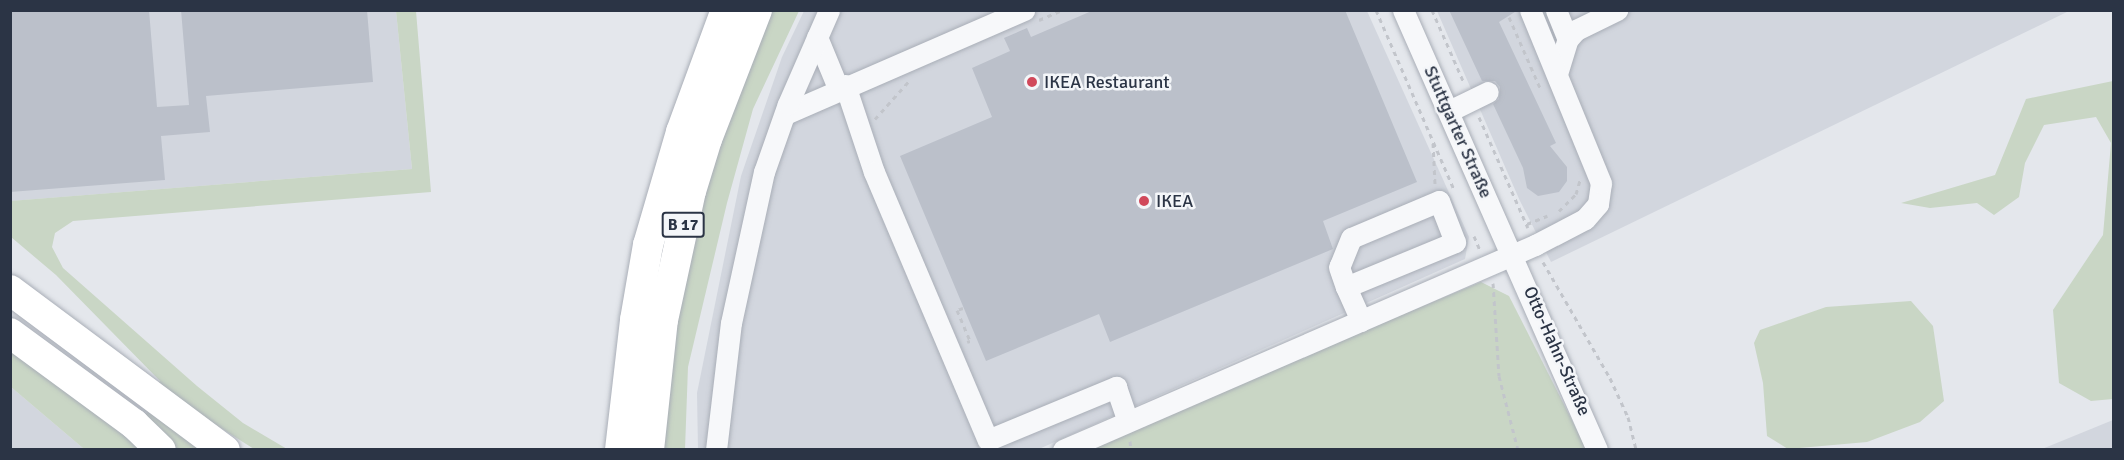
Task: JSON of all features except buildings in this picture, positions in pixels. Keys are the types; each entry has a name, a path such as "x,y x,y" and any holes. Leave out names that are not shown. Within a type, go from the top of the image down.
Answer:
{"highway":[{"name":"B 17","path":"621,450 635,320 648,245 681,132 726,10"},
{"name":"B 17","path":"649,450 663,320 686,212 707,139 757,10"},
{"path":"10,290 225,450"},
{"path":"10,333 134,424 161,450"}],"street":[{"path":"716,450 723,371 741,273 764,172 785,114 829,10"},
{"path":"785,114 841,87 1024,10"},
{"name":"Stuttgarter Straße","path":"1403,10 1514,254"},
{"path":"1063,450 1536,245 1585,219 1598,204 1601,183 1530,10"},
{"path":"1556,10 1568,39"},
{"path":"1557,74 1568,39 1576,30 1617,10"},
{"path":"817,37 841,87 874,172 988,440 1116,387 1128,421"},
{"path":"1449,111 1488,92"},
{"path":"1346,286 1455,242 1447,197 1351,238 1343,251 1340,267 1346,286 1361,321"},
{"name":"Otto-Hahn-Straße","path":"1514,254 1598,450"}],"path":[{"path":"1376,10 1433,141 1447,197"},
{"path":"1509,17 1530,71 1547,101"},
{"path":"870,123 918,72"},
{"path":"1433,141 1432,174 1447,197"},
{"path":"1527,225 1558,211 1576,194 1581,175"},
{"path":"1523,214 1536,245 1610,378 1628,417 1636,450"},
{"path":"1469,225 1474,235"},
{"path":"1486,266 1496,294 1496,352 1504,404 1518,450"},
{"path":"963,308 957,310 970,341"}],"shaded area":[{"path":"11,11 396,11 412,169 11,201"},
{"path":"804,11 1367,11 1469,237 1465,259 1039,449 698,450 697,393 741,176 782,57"},
{"path":"1437,11 2069,11 1551,262 1520,201"},
{"path":"11,387 84,449 11,449"},
{"path":"2113,420 2113,449 2042,449"}],"green space":[{"path":"396,11 416,11 431,192 73,221 55,233 52,247 63,268 197,386 243,423 287,449 254,449 156,387 160,381 56,275 11,237 10,201 412,169"},
{"path":"768,11 799,11 753,109 727,203 688,367 685,449 660,450 675,312 706,181"},
{"path":"2113,81 2113,399 2091,401 2059,383 2053,310 2103,235 2111,143 2096,117 2044,125 2025,163 2019,197 1994,215 1977,203 1930,208 1901,203 1995,175 2026,99"},
{"path":"1481,282 1509,296 1587,450 1075,450"},
{"path":"1911,301 1933,326 1944,401 1920,422 1867,442 1788,449 1767,436 1763,383 1754,343 1760,330 1826,307"},
{"path":"10,346 75,395 140,449 84,449 11,387"},
{"path":"148,412 203,449 177,449 142,417"}],"place":[{"name":"IKEA Restaurant","path":"1032,82"},
{"name":"IKEA","path":"1144,201"}]}
